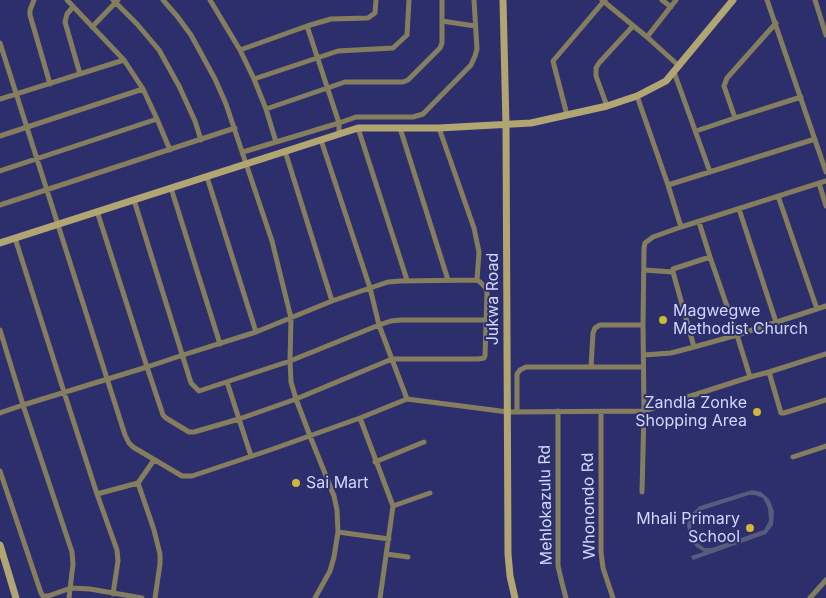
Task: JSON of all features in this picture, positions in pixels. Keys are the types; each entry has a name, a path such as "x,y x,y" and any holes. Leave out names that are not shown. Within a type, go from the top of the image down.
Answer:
{"street":[{"path":"34,0 30,15 50,84"},
{"path":"67,0 124,60 142,89 170,150"},
{"path":"163,0 191,35 215,79 235,128 272,241 291,318 291,382 334,496 337,510 338,532 334,557 330,571 315,598"},
{"path":"210,0 240,50 254,79 276,142"},
{"path":"240,50 335,18 368,18 375,12 376,0"},
{"path":"254,79 338,51 390,49 395,47 407,35 408,0"},
{"path":"266,109 346,82 403,82 408,80 441,47 443,41 442,0"},
{"path":"243,152 356,117 413,117 426,112 472,65 477,48 474,0"},
{"name":"Jukwa Road","path":"504,0 508,554 515,598"},
{"path":"567,115 554,61 603,0 647,37 676,69 710,172"},
{"path":"662,0 671,7"},
{"path":"647,37 676,0"},
{"path":"768,0 826,172"},
{"path":"815,0 826,35"},
{"path":"92,27 115,1 159,50 179,86 195,121 201,140"},
{"path":"0,243 358,128 439,128 531,123 607,106 638,96 666,81 730,1"},
{"path":"73,7 67,14 65,22 80,74"},
{"path":"442,21 475,26"},
{"path":"735,118 724,86 727,78 776,24"},
{"path":"307,26 339,123 339,134"},
{"path":"607,106 596,76 596,68 633,26"},
{"path":"0,44 125,434 133,447 182,476 188,477 310,436 407,399 508,412 644,411 750,376 826,354"},
{"path":"0,99 124,60"},
{"path":"0,65 6,63"},
{"path":"0,136 142,89"},
{"path":"638,96 681,227"},
{"path":"696,131 801,97"},
{"path":"0,171 157,120"},
{"path":"0,205 235,128"},
{"path":"358,128 407,280"},
{"path":"400,128 448,280"},
{"path":"439,128 474,228 479,252 478,280"},
{"path":"668,185 815,139"},
{"path":"321,140 370,288 379,325 407,399"},
{"path":"285,152 332,301"},
{"path":"207,177 256,332"},
{"path":"642,492 644,411 643,325 646,243 653,237 681,227 826,181"},
{"path":"819,183 826,206"},
{"path":"171,188 220,344"},
{"path":"778,196 817,309"},
{"path":"134,200 192,383 199,392 290,360 391,321 487,320"},
{"path":"738,209 776,322"},
{"path":"0,414 23,405 147,367 256,332 332,301 388,282 407,280 478,280 484,285 487,293 486,352 484,358 392,359 296,399 239,419 189,432 163,415 147,367 97,212"},
{"path":"699,222 750,376"},
{"path":"15,238 118,555 113,594"},
{"path":"673,272 674,269 710,257"},
{"path":"644,270 673,272"},
{"path":"673,272 694,347"},
{"path":"644,355 672,353 737,335 826,306"},
{"path":"591,367 592,333 595,328 600,325 643,325"},
{"path":"0,330 72,552 73,564 69,598"},
{"path":"517,412 517,374 526,367 643,367"},
{"path":"769,372 781,413 826,400"},
{"path":"227,382 251,456"},
{"name":"Mehlokazulu Rd","path":"558,411 558,566 566,598"},
{"name":"Whonondo Rd","path":"601,412 601,552 603,568 613,598"},
{"path":"360,418 393,506 380,598"},
{"path":"375,462 424,442"},
{"path":"793,457 826,446"},
{"path":"97,494 138,483 154,460"},
{"path":"0,471 43,596 71,588 142,598"},
{"path":"138,483 160,554 155,598"},
{"path":"393,506 430,493"},
{"path":"338,532 389,539"},
{"path":"0,545 16,598"},
{"path":"386,554 408,557"},
{"path":"810,598 826,580"}],"shaded area":[{"path":"752,490 761,492 769,499 772,506 774,512 773,525 766,534 693,560 691,556 704,552 696,547 689,536 687,525 690,515 700,506","holes":["749,495 763,498 768,508 769,521 764,530 712,548 705,548 693,537 691,526 693,518 702,510"]}],"place":[{"name":"Magwegwe Methodist Church","path":"663,320"},
{"name":"Zandla Zonke Shopping Area","path":"757,412"},
{"name":"Sai Mart","path":"296,483"},
{"name":"Mhali Primary School","path":"750,528"}]}
